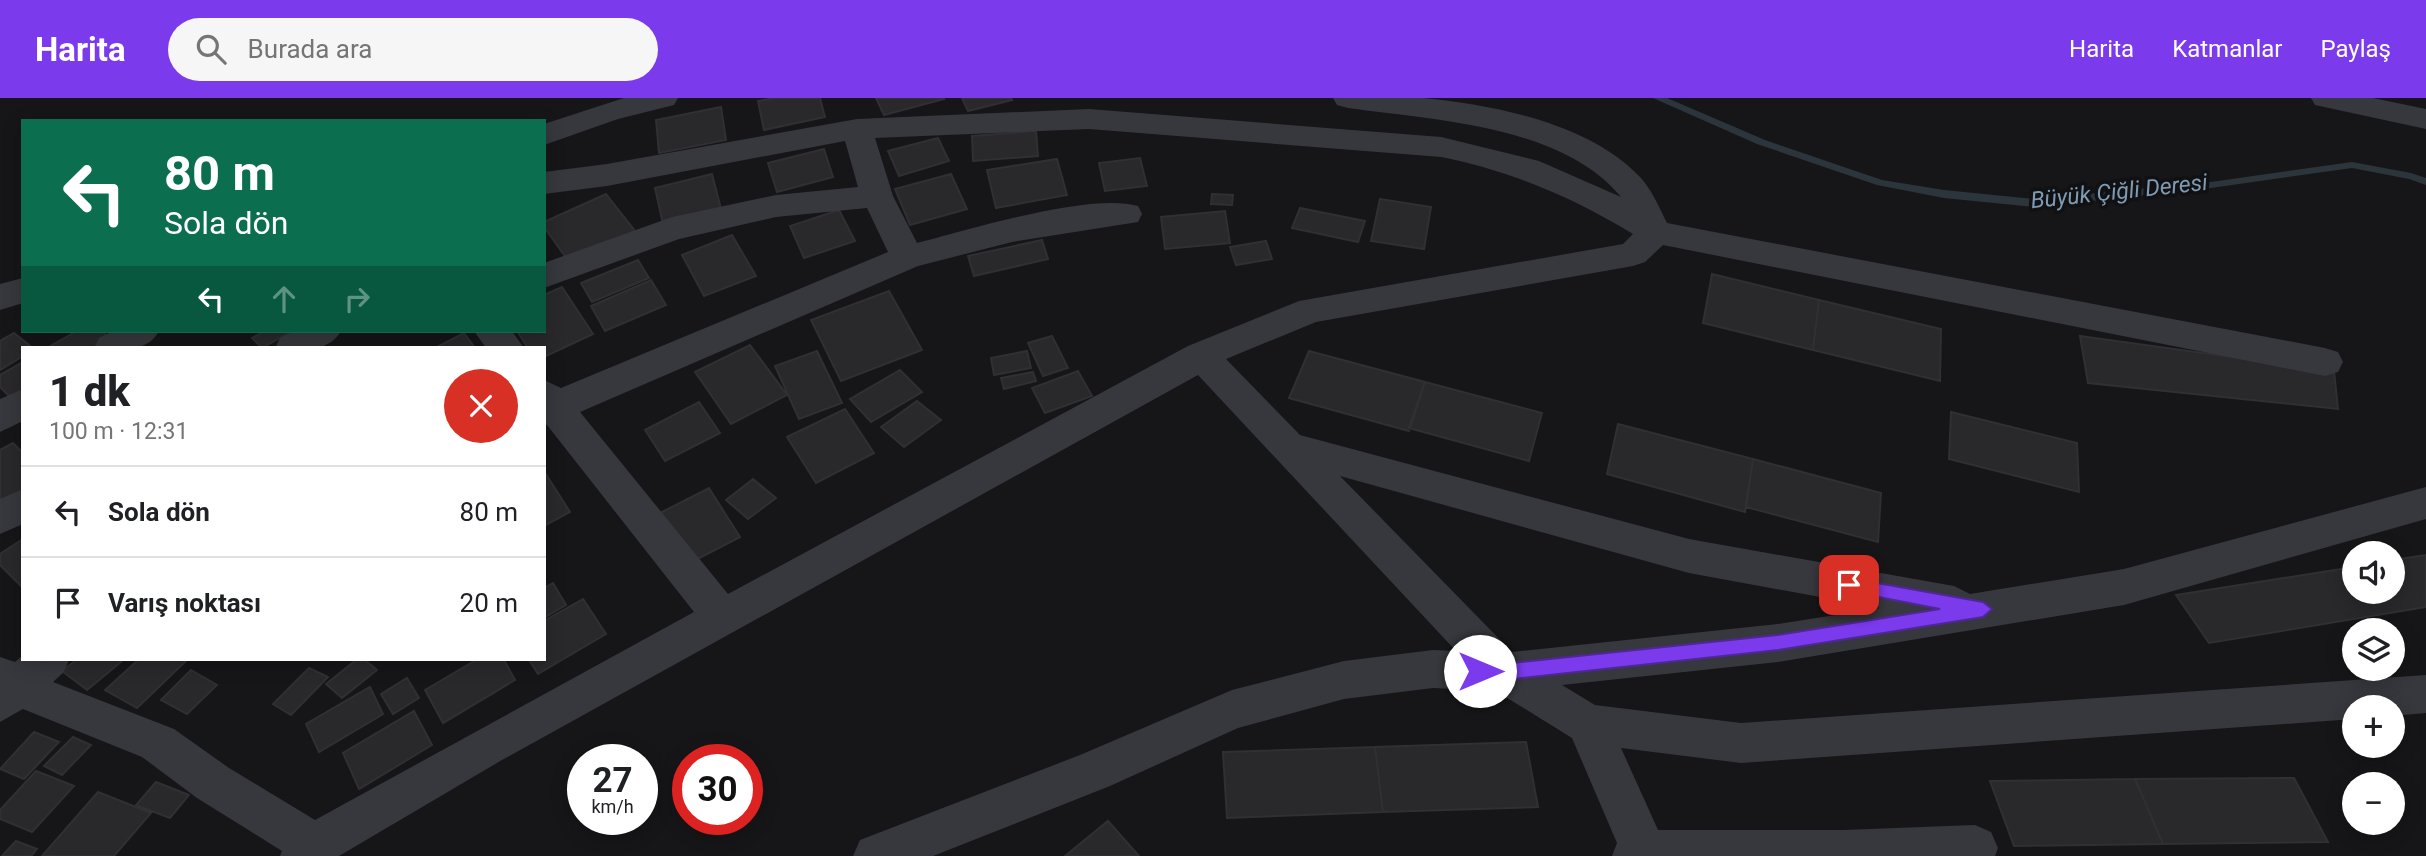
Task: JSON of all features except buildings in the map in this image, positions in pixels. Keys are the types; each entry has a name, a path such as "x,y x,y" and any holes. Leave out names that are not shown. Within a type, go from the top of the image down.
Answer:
{"street":[{"path":"546,134 608,112 663,98"},
{"path":"1348,98 1485,120 1576,145 1627,183 1656,232"},
{"path":"2326,98 2426,118"},
{"path":"546,183 607,175 857,129 1089,119 1441,147 1497,156 1539,170 1602,199 1656,232 2325,362"},
{"path":"857,129 877,196 908,257"},
{"path":"546,275 672,229 776,206 877,196"},
{"path":"722,617 548,404 908,257 1012,230 1071,219 1126,214"},
{"path":"16,681 158,743 308,850 486,746 1201,356 1311,310 1633,254 1656,232"},
{"path":"0,297 21,291"},
{"path":"115,346 138,333"},
{"path":"297,346 319,333"},
{"path":"1201,356 1503,672 1588,724 1741,743 2426,694"},
{"path":"0,417 21,404"},
{"path":"1291,448 1472,494 1689,556 1983,609"},
{"path":"876,856 1094,771 1232,710 1344,680 1433,668 1503,672 1778,643 2124,587 2426,503"},
{"path":"0,519 21,506"},
{"path":"1588,724 1640,854 1843,853 1975,848"}],"waterway":[{"name":"Büyük Çiğli Deresi","path":"1658,98 1761,142 1881,183 1944,194 2035,203 2211,185 2352,165 2411,176 2426,182"}],"route":[{"path":"1480,671 1503,672 1778,643 1983,609 1849,585"}]}
